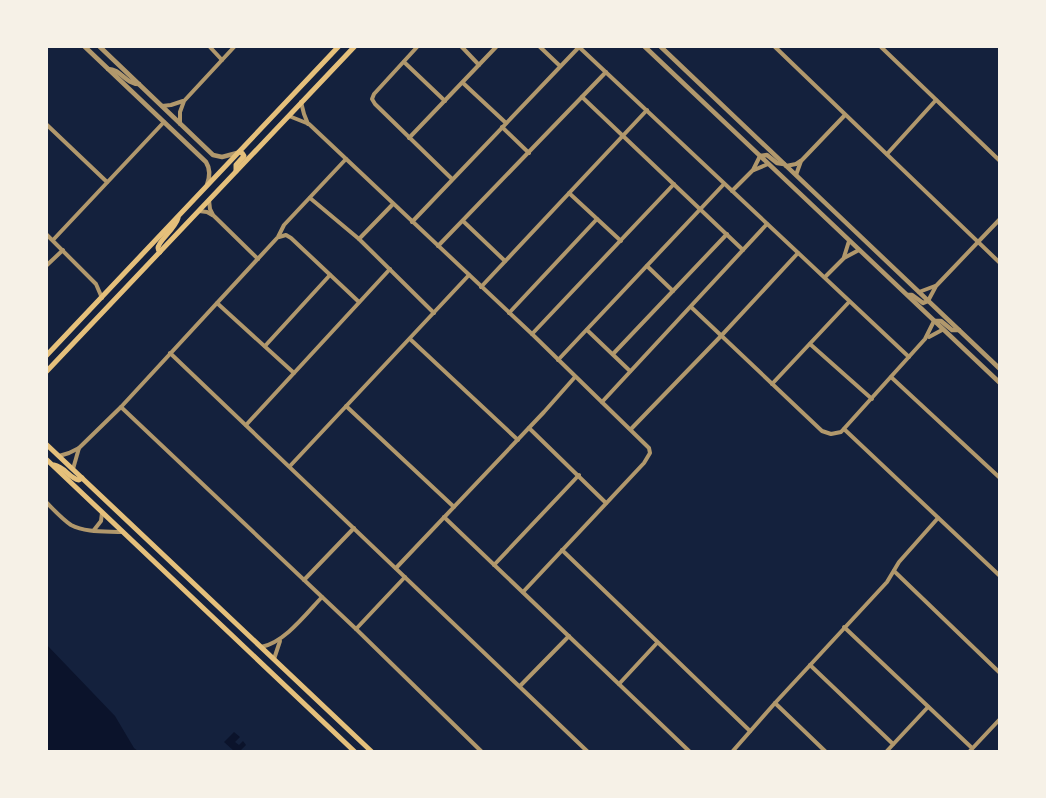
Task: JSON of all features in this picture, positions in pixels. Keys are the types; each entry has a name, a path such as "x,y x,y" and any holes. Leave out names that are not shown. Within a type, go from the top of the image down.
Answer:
{"main road":[{"path":"46,356 339,46"},
{"path":"46,372 355,46"},
{"path":"236,171 236,165 244,156 239,152"},
{"path":"160,252 158,245 176,225 178,217"},
{"path":"46,444 372,752"},
{"path":"46,459 356,752"},
{"path":"52,465 61,467 76,480 82,478"}],"street":[{"path":"84,46 207,164 210,174 206,187"},
{"path":"99,46 216,156 226,157 239,152"},
{"path":"208,46 222,60"},
{"path":"180,124 180,112 184,101 235,46"},
{"path":"418,46 372,99 375,105 452,179"},
{"path":"461,46 479,65"},
{"path":"409,138 497,46"},
{"path":"539,46 560,66"},
{"path":"644,46 999,383"},
{"path":"660,46 999,369"},
{"path":"774,46 999,263"},
{"path":"781,53 786,46"},
{"path":"880,46 999,161"},
{"path":"412,222 579,47 909,357"},
{"path":"404,62 445,101"},
{"path":"108,69 115,70 130,83 139,84"},
{"path":"438,246 606,72"},
{"path":"463,83 529,153"},
{"path":"582,97 743,250"},
{"path":"887,154 936,100"},
{"path":"162,106 184,101"},
{"path":"301,102 309,124 648,446 649,456 523,592"},
{"path":"481,287 647,110"},
{"path":"760,156 767,155 777,164 796,164 845,115"},
{"path":"289,116 309,124"},
{"path":"53,240 164,122"},
{"path":"46,124 107,182"},
{"path":"732,192 753,170 760,156"},
{"path":"58,456 79,448 121,406 258,259 278,237 284,225 346,159"},
{"path":"796,175 802,160"},
{"path":"753,170 768,164"},
{"path":"532,334 674,184"},
{"path":"558,360 724,184"},
{"path":"569,193 621,241"},
{"path":"310,198 359,239 434,313"},
{"path":"209,200 214,216"},
{"path":"359,239 393,204"},
{"path":"200,211 214,216 258,259"},
{"path":"508,313 597,219"},
{"path":"908,295 925,303 928,301 936,286 999,219"},
{"path":"463,221 505,261"},
{"path":"602,402 768,224"},
{"path":"46,234 96,284 102,298"},
{"path":"613,354 727,234"},
{"path":"278,237 289,236 359,302"},
{"path":"844,258 849,241"},
{"path":"46,266 63,250"},
{"path":"825,278 844,258 859,250"},
{"path":"632,429 798,253"},
{"path":"647,266 673,291"},
{"path":"246,425 390,269"},
{"path":"265,346 330,275"},
{"path":"290,466 469,275"},
{"path":"96,284 111,287"},
{"path":"919,292 936,286"},
{"path":"772,384 849,302"},
{"path":"217,303 294,373"},
{"path":"691,307 827,434 836,434 844,429 926,339 942,330"},
{"path":"934,321 941,321 952,330 959,330"},
{"path":"926,339 934,321"},
{"path":"587,330 630,371"},
{"path":"410,339 518,440"},
{"path":"810,344 872,399"},
{"path":"171,353 584,750"},
{"path":"396,568 575,377"},
{"path":"891,377 999,478"},
{"path":"121,406 482,752"},
{"path":"346,406 454,507"},
{"path":"529,428 606,503"},
{"path":"844,429 999,576"},
{"path":"73,469 79,448"},
{"path":"494,565 579,475"},
{"path":"46,502 71,524 82,529 124,532"},
{"path":"93,530 99,525 102,513"},
{"path":"444,517 690,752"},
{"path":"732,752 887,582 899,562 938,518"},
{"path":"304,580 354,528"},
{"path":"562,550 750,731"},
{"path":"894,571 999,673"},
{"path":"356,629 405,577"},
{"path":"261,647 274,644 281,639 322,597"},
{"path":"844,627 970,750 999,719"},
{"path":"520,686 569,636"},
{"path":"274,660 281,639"},
{"path":"619,684 657,643"},
{"path":"810,665 893,744"},
{"path":"775,703 826,752"},
{"path":"886,752 928,707"}],"water":[{"path":"46,644 115,716 138,751 47,751"},
{"path":"234,732 240,737 235,742 239,745 243,741 246,745 240,751 234,751 224,742"}]}
